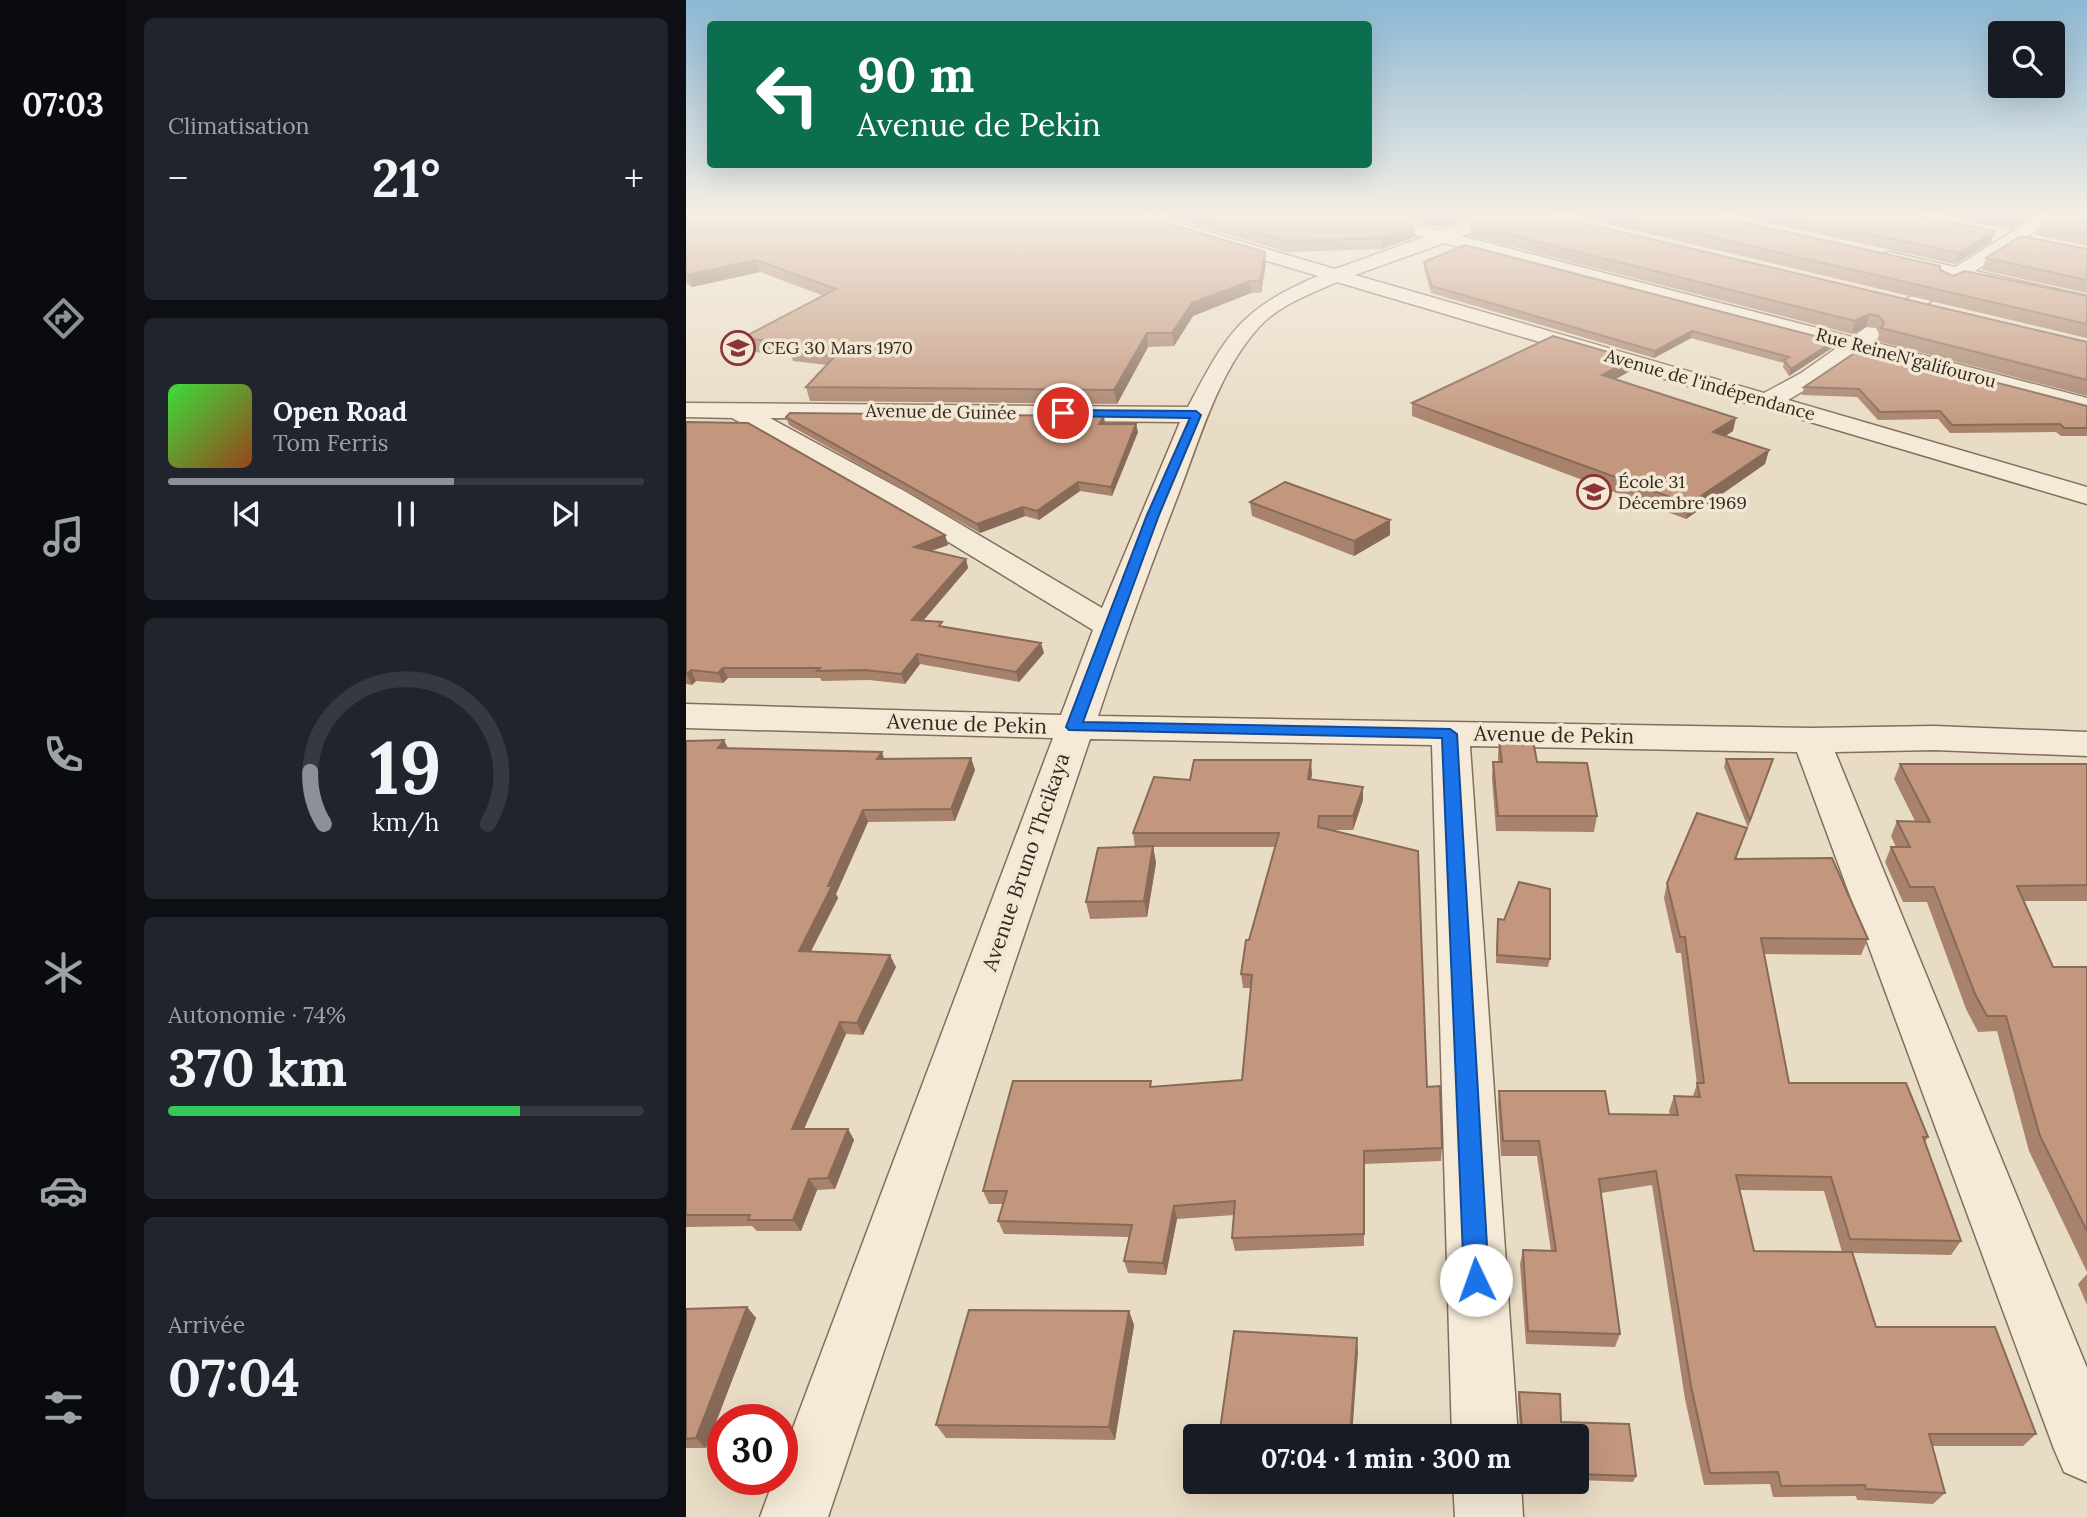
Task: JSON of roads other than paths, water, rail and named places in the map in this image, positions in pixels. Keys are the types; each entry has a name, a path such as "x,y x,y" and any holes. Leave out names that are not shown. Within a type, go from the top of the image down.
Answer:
{"street":[{"name":"Avenue Bruno Thcikaya","path":"794,1517 1074,727 1196,415 1227,354 1253,321 1288,296 1311,286"},
{"name":"Avenue de l'indépendance","path":"1373,286 2087,496"},
{"name":"Rue ReineN'galifourou","path":"1628,286 2087,405"},
{"path":"1767,402 1809,377 1939,286"},
{"path":"2012,286 2087,302"},
{"path":"1885,299 1939,312"},
{"path":"686,430 697,410"},
{"name":"Avenue de Guinée","path":"697,410 1196,415"},
{"path":"737,410 896,498 1111,627"},
{"name":"Avenue de Pekin","path":"693,724 1074,727 1811,740 1934,738 2087,744"},
{"path":"1450,734 1484,1424"},
{"path":"1811,740 2087,1449"},
{"path":"1488,1494 1489,1517"}],"place":[{"name":"CEG 30 Mars 1970","path":"738,348"},
{"name":"École 31 Décembre 1969","path":"1594,492"}]}
